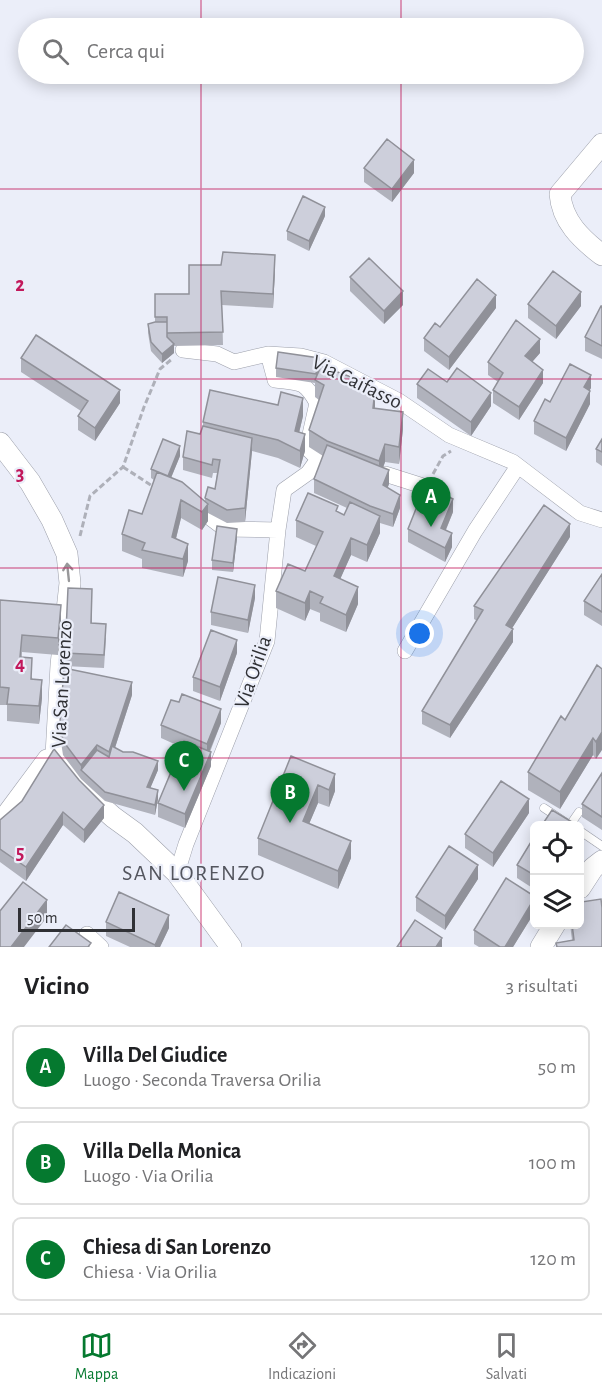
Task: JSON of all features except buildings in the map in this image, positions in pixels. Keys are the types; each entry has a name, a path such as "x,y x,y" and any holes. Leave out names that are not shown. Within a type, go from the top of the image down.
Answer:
{"street":[{"path":"602,144 560,194 561,208 568,222 591,247 602,255"},
{"name":"Via Caifasso","path":"183,350 217,354 234,362 268,354 301,356 324,362 399,401 449,435 513,462 580,513 602,520"},
{"name":"Via Orilia","path":"177,873 186,844 267,641 284,490 308,473 322,459 307,448 318,403 306,386 275,380 268,354"},
{"name":"Via San Lorenzo","path":"0,443 30,482 52,520 67,554 69,583 56,755 85,792 135,833 177,873 231,947"},
{"path":"405,651 475,531 518,466"},
{"path":"384,474 426,487"},
{"path":"181,496 225,529 278,530"},
{"path":"3,815 46,757 56,755"},
{"path":"584,881 593,868 602,861"},
{"path":"541,947 552,929"},
{"path":"87,934 101,947"}],"lane":[{"path":"573,821 579,812"},
{"path":"547,813 563,821"},
{"path":"584,834 602,846"}],"path":[{"path":"67,554 82,532 90,496 123,467 160,369 183,350"},
{"path":"426,487 443,456 464,441"},
{"path":"123,467 153,486 181,496"}],"place":[{"name":"Villa Del Giudice","path":"431,527"},
{"name":"Chiesa di San Lorenzo","path":"184,791"},
{"name":"Villa Della Monica","path":"290,823"}],"district":[{"name":"SAN LORENZO","path":"194,873"}]}
